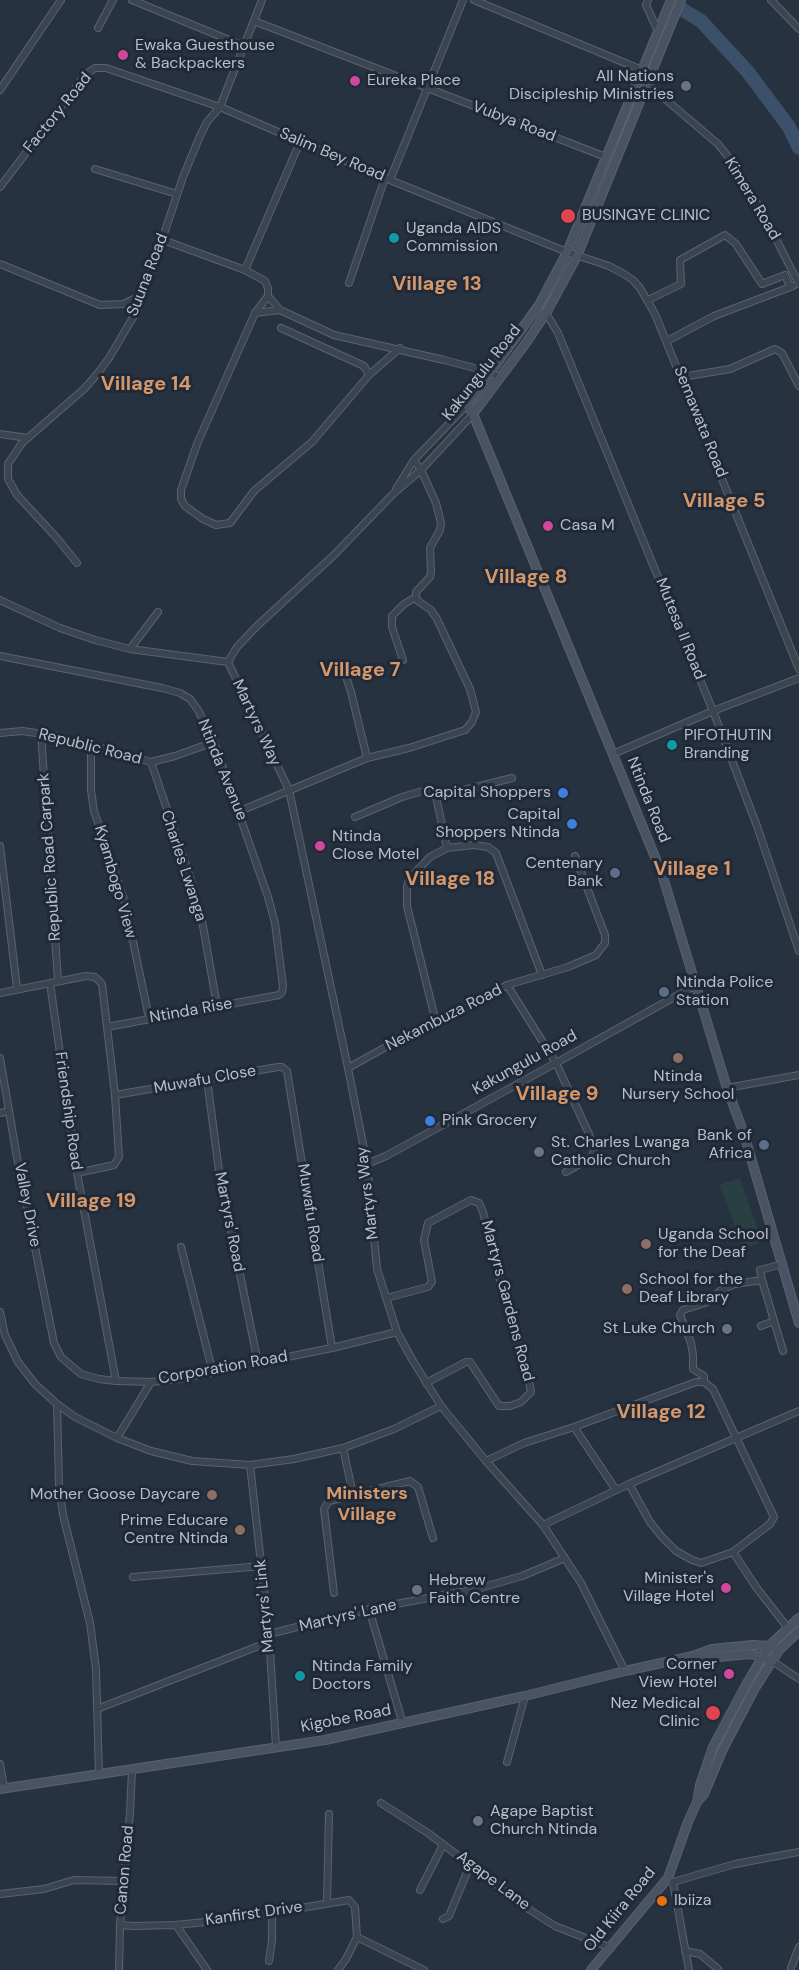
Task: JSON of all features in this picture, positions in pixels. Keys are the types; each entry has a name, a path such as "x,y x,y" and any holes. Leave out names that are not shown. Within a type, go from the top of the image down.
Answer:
{"main road":[{"path":"543,309 670,0"},
{"path":"577,256 681,0"},
{"name":"Kakungulu Road","path":"473,414 500,378 577,256"},
{"name":"Kakungulu Road","path":"467,405 490,372 543,309"},
{"name":"Ntinda Road","path":"467,405 473,414 570,647 662,874 727,1088 744,1134 799,1323"},
{"path":"770,1646 787,1627 799,1618"},
{"name":"Old Kiira Road","path":"591,1970 670,1880 688,1822 704,1794 722,1751 772,1656 799,1631"},
{"name":"Kigobe Road","path":"2,1789 325,1740 525,1696 706,1651 753,1645 770,1646 772,1656 750,1653 707,1658 693,1656"}],"street":[{"path":"0,90 62,0"},
{"path":"98,28 112,0"},
{"path":"132,0 244,46"},
{"name":"Suuna Road","path":"77,563 17,495 8,479 8,464 22,443 84,389 98,373 135,314 200,136 207,122 220,107 262,0"},
{"path":"349,283 388,179 463,0"},
{"name":"Kimera Road","path":"474,0 640,74 648,84 718,144 760,208 799,284"},
{"path":"648,0 646,5 658,31"},
{"path":"771,0 799,29"},
{"name":"Vubya Road","path":"254,21 606,157"},
{"name":"Salim Bey Road","path":"95,68 106,68 220,107 567,252"},
{"name":"Factory Road","path":"0,187 71,92 85,75 95,68"},
{"path":"245,270 300,142"},
{"path":"95,169 177,194"},
{"path":"648,300 681,284 681,260 725,235 736,244 762,284 785,275 790,287"},
{"path":"163,240 245,270 265,281 268,288 268,296 255,312 197,444 181,490 181,499 185,506 216,525 230,523 249,496 312,442 369,375 400,348"},
{"name":"Semawata Road","path":"567,252 609,266 624,274 633,280 648,300 682,377 799,669"},
{"path":"0,264 100,305 123,304 145,291"},
{"path":"667,341 714,316 799,284"},
{"path":"268,296 280,310 334,334 400,348 490,372 500,378"},
{"name":"Mutesa II Road","path":"543,309 558,333 712,711 757,826 799,951"},
{"path":"255,312 280,310"},
{"path":"281,328 364,366 369,375"},
{"path":"682,377 730,369 775,349 782,353 799,386"},
{"name":"Kakungulu Road","path":"393,494 414,460 467,405"},
{"name":"Kakungulu Road","path":"228,662 243,640 334,555 393,494 421,470 473,414"},
{"path":"0,434 28,438"},
{"path":"240,811 367,758 409,748 465,730 472,722 476,712 470,689 437,619 431,610 416,597 416,592 432,572 430,548 440,530 441,523 440,515 421,470 414,460"},
{"path":"403,660 392,627 392,616 404,604 416,597"},
{"path":"0,600 78,635 130,649 228,662"},
{"path":"130,649 158,612"},
{"name":"Ntinda Avenue","path":"0,656 51,664 180,693 190,699 214,742 240,811 268,897 275,923 283,986 282,992 276,996"},
{"name":"Martyrs Way","path":"228,662 289,790 367,1164 377,1269 397,1332 441,1406 543,1525 586,1592 625,1671"},
{"path":"342,664 367,758"},
{"path":"613,754 712,711 799,678"},
{"name":"Republic Road","path":"0,733 22,731 58,736 151,762 214,742"},
{"name":"Republic Road Carpark","path":"41,733 58,981"},
{"name":"Kyambogo View","path":"91,745 91,790 94,811 125,903 149,1018"},
{"name":"Charles Lwanga","path":"151,762 192,884 203,926 218,1006"},
{"path":"436,797 512,778"},
{"path":"355,817 423,791 428,792 436,797 447,848"},
{"path":"436,1022 407,906 407,886 410,878 430,857 447,848 474,845 488,847 496,854 542,975"},
{"path":"0,846 17,988"},
{"name":"Nekambuza Road","path":"348,1068 507,985 596,955 605,943 604,935 575,856"},
{"path":"0,993 86,976 95,977 102,984 115,1095 119,1153 114,1165 76,1173"},
{"name":"Friendship Road","path":"50,982 76,1173 116,1381"},
{"path":"507,985 556,1063 589,1134 594,1151 592,1157 566,1172"},
{"name":"Kakungulu Road","path":"367,1164 386,1156 696,985"},
{"name":"Ntinda Rise","path":"107,1027 276,996"},
{"name":"Valley Drive","path":"0,1058 57,1351"},
{"name":"Muwafu Close","path":"115,1095 278,1067 287,1071 290,1077"},
{"path":"727,1088 799,1075"},
{"name":"Muwafu Road","path":"290,1077 332,1348"},
{"name":"Martyrs' Road","path":"207,1079 219,1171 258,1363"},
{"path":"0,1113 9,1111"},
{"name":"Martyrs Gardens Road","path":"386,1298 428,1287 432,1282 424,1240 428,1223 471,1200 479,1203 531,1392 521,1402 510,1406 499,1406 470,1362 426,1383"},
{"path":"181,1247 213,1373"},
{"path":"783,1264 760,1270 783,1351"},
{"path":"704,1382 704,1376 693,1369 691,1343 680,1315 683,1310 708,1302 720,1291 735,1284 762,1280"},
{"path":"0,1312 5,1335 18,1362 35,1384 57,1404 75,1417 117,1438 151,1451 192,1461 250,1465 294,1459 343,1448 394,1430 441,1406"},
{"path":"761,1326 774,1322"},
{"name":"Corporation Road","path":"57,1351 81,1374 116,1381 151,1382 213,1373 397,1332"},
{"path":"117,1438 151,1382"},
{"path":"486,1461 524,1443 696,1382 704,1382 713,1389 774,1517 770,1524 733,1552 701,1563 676,1551 650,1522 628,1484"},
{"path":"57,1404 59,1485 68,1537 90,1623 96,1669 99,1775"},
{"path":"543,1525 628,1484 799,1411"},
{"path":"574,1427 616,1490"},
{"path":"343,1448 352,1494"},
{"name":"Martyrs' Link","path":"250,1465 269,1638 276,1748"},
{"path":"334,1593 324,1509 330,1501 410,1480 418,1487 433,1538"},
{"path":"733,1552 787,1627"},
{"name":"Martyrs' Lane","path":"97,1709 269,1638 369,1609 477,1589 522,1576 565,1558"},
{"path":"133,1577 262,1566"},
{"path":"369,1609 403,1724"},
{"path":"772,1656 799,1679"},
{"path":"507,1762 525,1696"},
{"path":"0,1764 2,1789"},
{"name":"Canon Road","path":"119,1970 120,1925 132,1770"},
{"name":"Agape Lane","path":"381,1803 555,1926 611,1948"},
{"path":"327,1903 330,1814"},
{"path":"420,1890 443,1845"},
{"path":"689,1970 670,1880 735,1864 799,1852"},
{"path":"442,1918 449,1916 470,1866"},
{"path":"0,1894 44,1889 74,1880 124,1881"},
{"name":"Kanfirst Drive","path":"120,1925 176,1925 272,1913 349,1900 354,1903 357,1937"},
{"path":"269,1960 272,1913"},
{"path":"176,1925 207,1970"},
{"path":"338,1970 357,1937 424,1970"},
{"path":"791,1968 799,1947"},
{"path":"686,1951 700,1954 718,1969"}],"green space":[{"path":"740,1178 762,1242 743,1249 720,1185"}],"waterway":[{"path":"683,10 701,21 748,72 789,127 799,148"}],"place":[{"name":"Ewaka Guesthouse & Backpackers","path":"123,55"},
{"name":"Eureka Place","path":"355,81"},
{"name":"All Nations Discipleship Ministries","path":"686,86"},
{"name":"BUSINGYE CLINIC","path":"568,216"},
{"name":"Uganda AIDS Commission","path":"394,238"},
{"name":"Casa M","path":"548,526"},
{"name":"PIFOTHUTIN Branding","path":"672,745"},
{"name":"Capital Shoppers","path":"563,793"},
{"name":"Capital Shoppers Ntinda","path":"572,824"},
{"name":"Ntinda Close Motel","path":"320,846"},
{"name":"Centenary Bank","path":"615,873"},
{"name":"Ntinda Police Station","path":"664,992"},
{"name":"Ntinda Nursery School","path":"678,1058"},
{"name":"Pink Grocery","path":"430,1121"},
{"name":"Bank of Africa","path":"764,1145"},
{"name":"St. Charles Lwanga Catholic Church","path":"539,1152"},
{"name":"Uganda School for the Deaf","path":"646,1244"},
{"name":"School for the Deaf Library","path":"627,1289"},
{"name":"St Luke Church","path":"727,1329"},
{"name":"Mother Goose Daycare","path":"212,1495"},
{"name":"Prime Educare Centre Ntinda","path":"240,1530"},
{"name":"Minister's Village Hotel","path":"726,1588"},
{"name":"Hebrew Faith Centre","path":"417,1590"},
{"name":"Corner View Hotel","path":"729,1674"},
{"name":"Ntinda Family Doctors","path":"300,1676"},
{"name":"Nez Medical Clinic","path":"713,1713"},
{"name":"Agape Baptist Church Ntinda","path":"478,1821"},
{"name":"Ibiiza","path":"662,1901"}],"district":[{"name":"Village 13","path":"437,285"},
{"name":"Village 14","path":"146,385"},
{"name":"Village 5","path":"724,502"},
{"name":"Village 8","path":"526,578"},
{"name":"Village 7","path":"360,671"},
{"name":"Village 1","path":"692,870"},
{"name":"Village 18","path":"450,880"},
{"name":"Village 9","path":"557,1095"},
{"name":"Village 19","path":"91,1202"},
{"name":"Village 12","path":"661,1413"},
{"name":"Ministers Village","path":"367,1504"}]}
